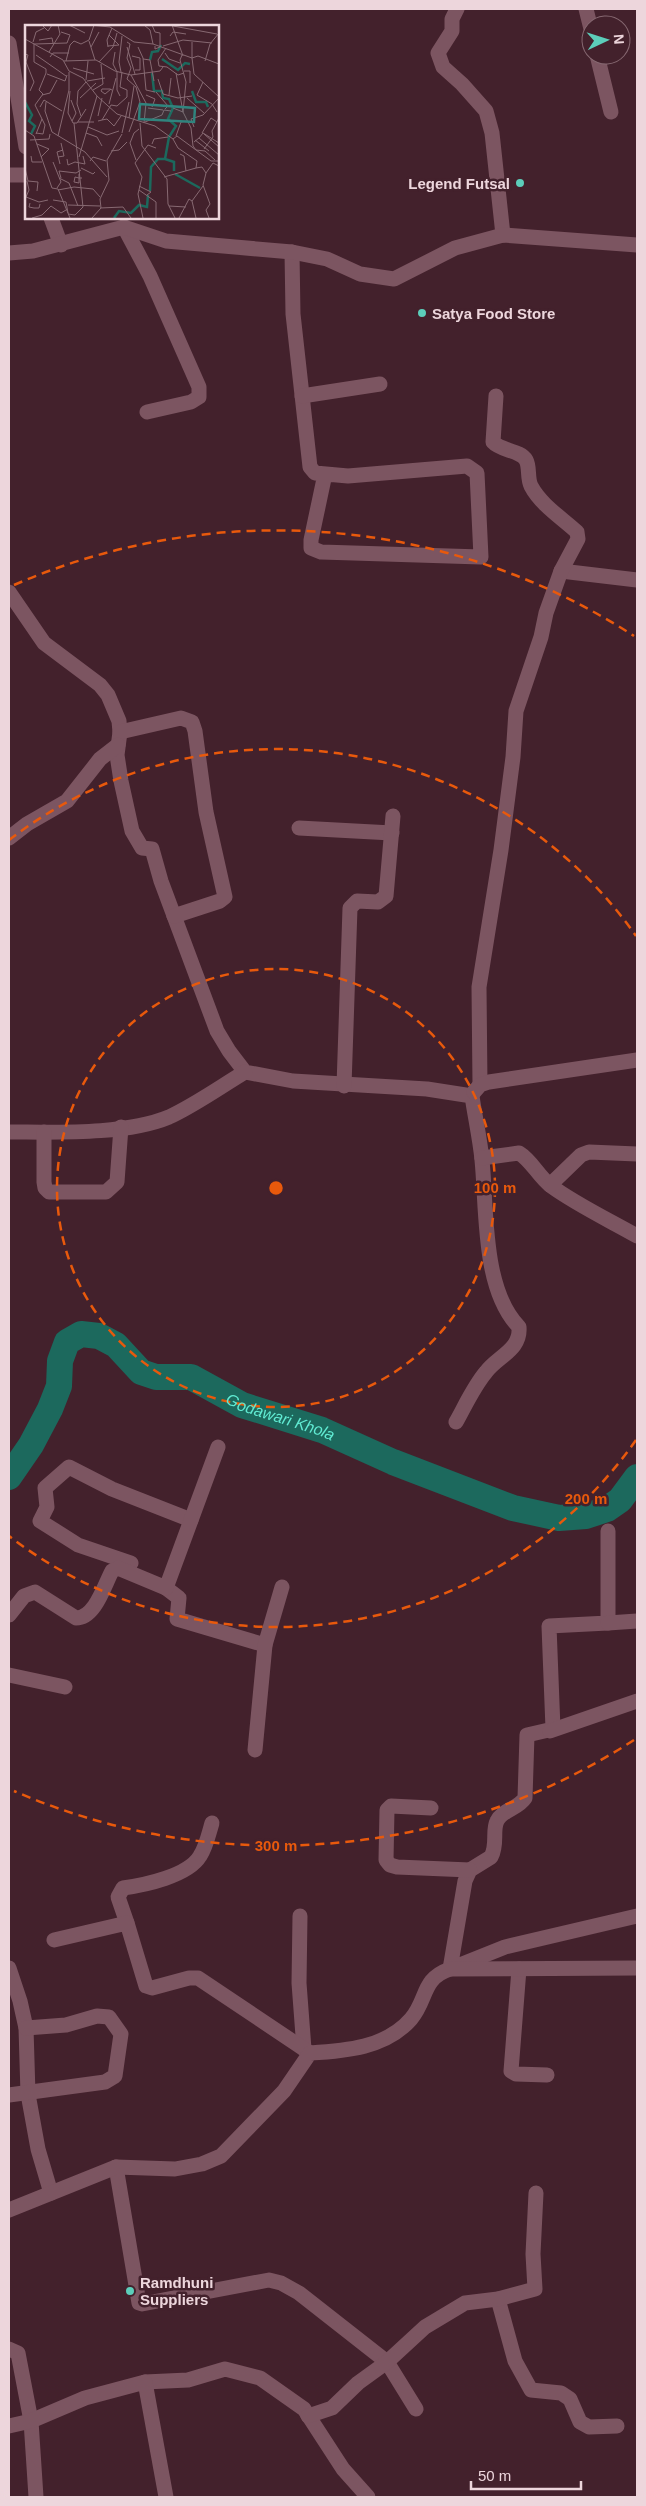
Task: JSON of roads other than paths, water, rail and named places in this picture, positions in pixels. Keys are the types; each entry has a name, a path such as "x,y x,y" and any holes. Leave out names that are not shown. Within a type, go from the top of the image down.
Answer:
{"street":[{"path":"457,9 452,19 452,30 438,53 442,67 462,84 486,111 492,133 502,235"},
{"path":"9,43 25,141"},
{"path":"600,65 612,112"},
{"path":"9,175 25,176"},
{"path":"51,219 61,244"},
{"path":"9,253 32,251 61,244 96,232 124,227 166,241 292,252 326,259 360,274 394,279 455,248 502,235 637,245"},
{"path":"124,227 150,276 199,387 200,397 191,402 147,412"},
{"path":"292,252 293,314 310,467 315,473 348,476 467,466 477,473 481,557 321,552 311,548 325,474"},
{"path":"302,396 380,384"},
{"path":"456,1422 486,1371 511,1350 520,1337 519,1327 513,1320 500,1295 490,1257 476,1090 479,987 501,850 513,757 516,711 561,571 578,539 578,532 538,498 530,484 526,460 521,456 498,448 493,442 496,396"},
{"path":"561,571 637,580"},
{"path":"9,592 44,643 104,690 118,721 117,755 120,781 132,831 142,848 152,849 174,916 218,1032 229,1051 246,1072 274,1079 344,1086 476,1090 489,1082 637,1060"},
{"path":"9,838 27,824 67,801 119,738 181,718 192,722 195,731 206,812 225,897 220,902 174,916"},
{"path":"344,1086 350,908 357,901 378,902 386,896 393,816"},
{"path":"299,828 392,833"},
{"path":"9,1132 85,1131 141,1124 169,1117 246,1072"},
{"path":"44,1132 44,1182 45,1188 49,1192 106,1192 117,1182 121,1127"},
{"path":"482,1158 519,1152 528,1158 533,1168 550,1185 637,1236"},
{"path":"550,1185 580,1155 589,1152 637,1154"},
{"path":"166,1588 218,1448"},
{"path":"131,1563 78,1545 40,1520 47,1507 45,1488 69,1467 112,1489 191,1520"},
{"path":"608,1531 608,1623"},
{"path":"9,1615 24,1596 35,1592 76,1618 83,1618 90,1613 112,1571 118,1568 166,1588 179,1598 177,1619 265,1645"},
{"path":"255,1750 265,1645 282,1587"},
{"path":"550,1731 554,1726 549,1626 637,1621"},
{"path":"9,1676 65,1687"},
{"path":"432,1808 391,1806 388,1810 386,1860 390,1865 397,1867 470,1870 492,1857 496,1844 495,1825 498,1819 525,1798 528,1735 550,1731 637,1701"},
{"path":"212,1822 202,1854 195,1863 150,1885 123,1888 118,1897 146,1986 152,1988 189,1978 198,1978 307,2051 366,2046 399,2030 412,2018 434,1976 450,1969 505,1947 637,1916"},
{"path":"450,1969 463,1885 470,1870"},
{"path":"9,2210 116,2166 175,2169 202,2164 221,2156 284,2091 307,2051 299,1983 300,1916"},
{"path":"54,1940 127,1923"},
{"path":"9,1968 20,2001 26,2028 28,2094 38,2149 50,2193"},
{"path":"450,1969 637,1968"},
{"path":"520,1969 511,2070 516,2074 547,2075"},
{"path":"9,2095 28,2094 105,2082 115,2076 122,2042 121,2034 109,2017 97,2016 66,2025 26,2028"},
{"path":"116,2166 139,2303 142,2304 269,2280 281,2283 299,2293 387,2362 416,2409"},
{"path":"308,2416 332,2408 358,2383 387,2362 425,2327 465,2304 498,2299 535,2289 533,2254 536,2193"},
{"path":"498,2299 515,2361 531,2390 561,2393 570,2399 580,2422 588,2426 617,2426"},
{"path":"9,2349 18,2353 31,2421 36,2497"},
{"path":"9,2426 31,2421 85,2398 145,2382 188,2380 210,2371 238,2370 260,2378 304,2409 343,2469 368,2497"},
{"path":"145,2382 166,2497"}],"waterway":[{"name":"Godawari Khola","path":"9,1477 31,1445 50,1409 59,1386 60,1361 67,1342 81,1334 99,1336 116,1345 141,1372 156,1377 191,1377 242,1405 322,1430 393,1462 513,1508 559,1518 586,1516 607,1509 620,1500 637,1477"}],"place":[{"name":"Legend Futsal","path":"520,183"},
{"name":"Satya Food Store","path":"422,313"},
{"name":"Ramdhuni Suppliers","path":"130,2291"}]}
